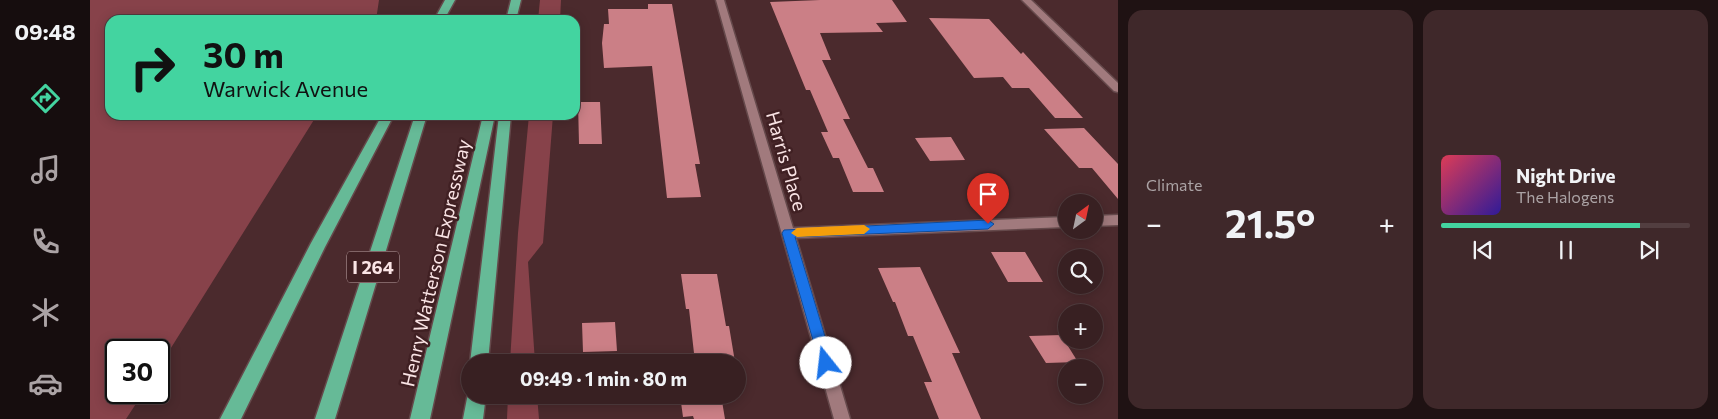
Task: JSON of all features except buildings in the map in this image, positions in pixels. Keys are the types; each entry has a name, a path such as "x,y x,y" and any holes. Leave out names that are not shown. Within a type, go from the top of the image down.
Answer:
{"highway":[{"path":"442,15 450,0"},
{"path":"452,15 457,0"},
{"path":"512,15 516,0"},
{"path":"515,15 516,0"},
{"path":"230,419 385,120"},
{"name":"I 264","path":"325,419 419,120"},
{"name":"Henry Watterson Expressway","path":"420,419 488,120"},
{"path":"480,354 504,120"},
{"path":"473,419 475,404"}],"street":[{"name":"Harris Place","path":"720,0 842,419"},
{"path":"1026,0 1118,89"},
{"path":"1103,221 1118,220"},
{"path":"788,233 1058,222"}],"shaded area":[{"path":"90,0 379,0 377,15 105,15 105,120 314,120 170,349 170,339 105,339 105,404 136,404 126,419 90,419"},
{"path":"540,0 561,0 560,15 538,15"},
{"path":"529,120 553,120 543,243 528,262 534,354 510,354 518,233"},
{"path":"508,404 538,404 539,419 507,419"}],"slow traffic":[{"path":"797,233 864,229"}],"route":[{"path":"826,363 788,233 988,224"}]}
